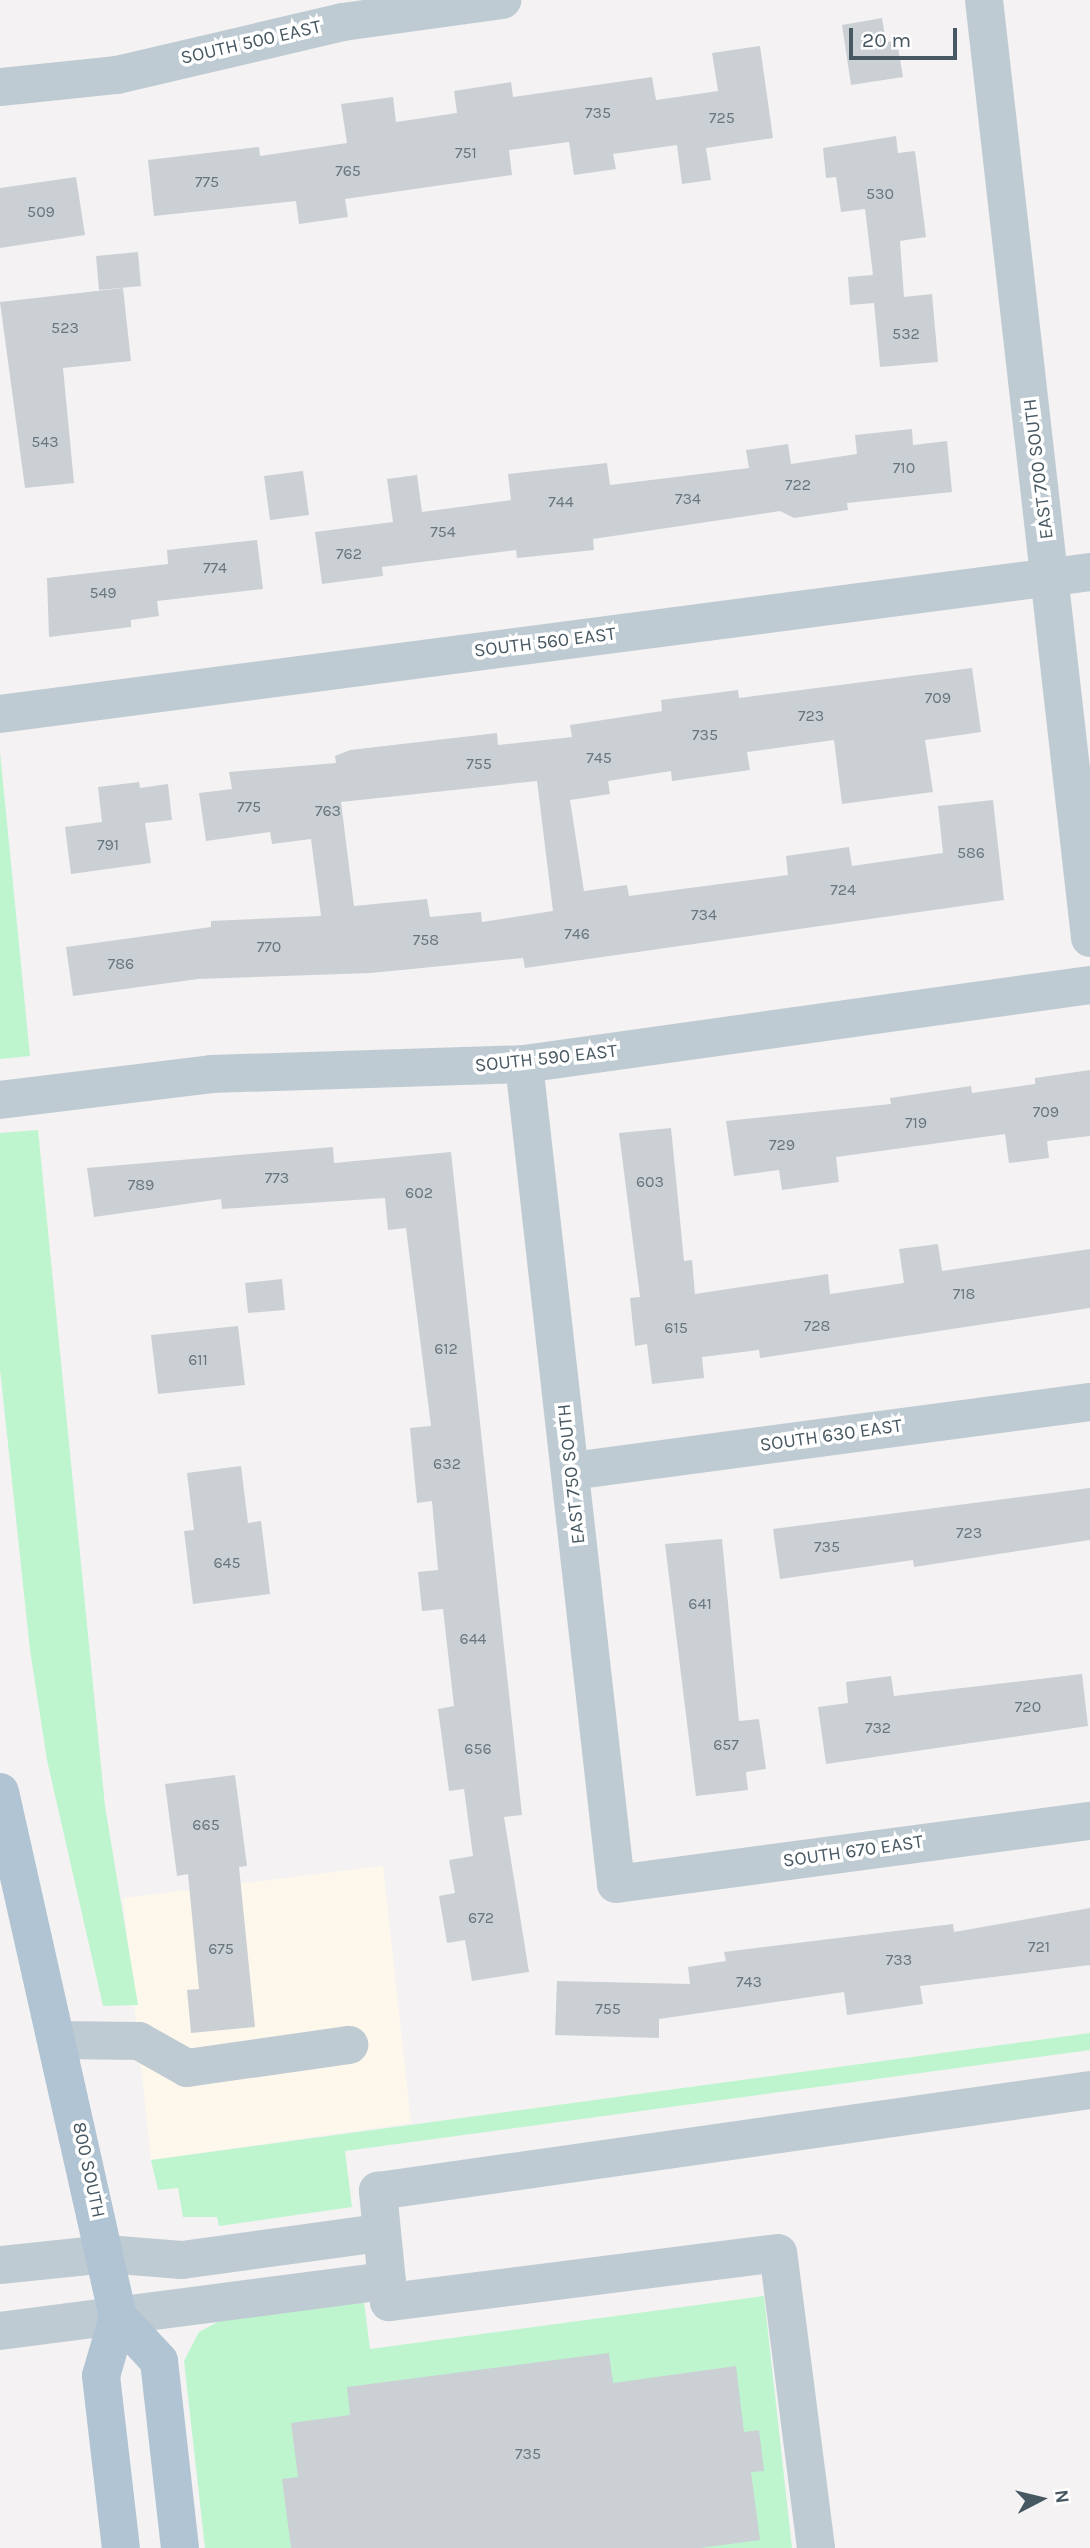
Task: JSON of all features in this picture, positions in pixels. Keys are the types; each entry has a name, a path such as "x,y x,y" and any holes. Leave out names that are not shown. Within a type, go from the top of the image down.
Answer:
{"main road":[{"name":"800 SOUTH","path":"0,1792 58,2032 118,2317 101,2375 121,2548"},
{"path":"118,2317 159,2361 180,2548"}],"street":[{"name":"SOUTH 500 EAST","path":"0,87 117,75 343,22 502,0"},
{"name":"EAST 700 SOUTH","path":"984,0 1052,578 1090,937"},
{"name":"SOUTH 560 EAST","path":"0,714 1090,572"},
{"name":"SOUTH 590 EAST","path":"0,1100 211,1074 524,1064 1090,985"},
{"name":"EAST 750 SOUTH","path":"524,1064 572,1471 616,1884"},
{"name":"SOUTH 630 EAST","path":"572,1471 1090,1402"},
{"name":"SOUTH 670 EAST","path":"616,1884 1090,1821"},
{"path":"58,2032 139,2041 187,2068 349,2045"},
{"path":"816,2548 778,2253 389,2302 377,2191 1090,2090"},
{"path":"0,2265 106,2254 182,2260 380,2233"},
{"path":"0,2331 387,2281"}],"shaded area":[{"path":"383,1866 411,2123 151,2160 123,1898"}],"green space":[{"path":"0,752 30,1056 0,1059"},
{"path":"38,1130 105,1806 138,2005 103,2006 47,1760 30,1650 0,1369 0,1133"},
{"path":"1090,2033 1090,2050 345,2151 352,2207 219,2226 217,2217 183,2217 178,2188 158,2190 151,2160"},
{"path":"764,2296 792,2548 205,2548 184,2361 199,2332 227,2317 364,2301 370,2349"}],"building":[{"path":"882,18 886,42 897,41 903,77 851,85 842,25"},
{"path":"760,46 773,138 706,148 711,180 682,184 677,145 613,154 616,169 574,175 569,142 509,150 512,175 345,199 348,217 299,224 296,201 154,216 148,160 259,147 260,156 347,143 341,104 393,97 396,122 457,113 454,91 511,82 513,97 652,77 656,100 718,91 712,53"},
{"path":"896,136 898,153 915,151 926,237 900,241 904,297 932,294 938,362 880,367 874,303 850,305 848,277 873,275 865,209 841,212 836,177 826,178 823,148"},
{"path":"76,177 85,235 0,248 0,188"},
{"path":"138,252 141,286 99,290 96,256"},
{"path":"123,288 131,361 63,368 74,483 25,488 0,302"},
{"path":"912,429 913,445 947,441 952,492 847,503 848,510 794,518 780,511 593,539 594,550 517,558 516,550 382,567 383,576 322,584 315,532 393,522 387,479 417,475 422,512 511,500 508,474 607,463 610,485 749,468 746,450 788,444 791,464 857,454 855,435"},
{"path":"303,471 309,515 270,520 264,476"},
{"path":"257,540 263,589 157,601 159,616 131,620 131,627 49,637 47,578 168,564 167,550"},
{"path":"972,668 981,732 925,740 933,792 842,804 834,740 747,752 750,770 672,781 671,771 608,781 610,794 570,800 584,891 627,885 629,896 788,875 786,856 849,847 852,866 943,853 938,806 993,800 1004,900 525,968 523,958 371,973 198,979 73,996 66,947 211,927 211,921 321,916 311,839 272,844 270,832 206,841 199,793 232,789 229,772 336,763 335,756 350,750 497,733 498,745 572,737 570,725 662,711 661,700 738,690 739,698","holes":["537,781 553,911 482,922 481,912 430,917 427,899 354,906 341,802"]},
{"path":"139,782 140,788 168,784 172,820 145,823 151,863 71,874 65,827 102,822 98,787"},
{"path":"1090,1070 1090,1136 1047,1141 1049,1158 1009,1163 1005,1134 836,1157 839,1182 782,1190 779,1170 734,1176 726,1121 891,1104 890,1098 971,1086 972,1093 1035,1084 1035,1078"},
{"path":"671,1128 684,1261 692,1260 695,1294 828,1274 830,1294 904,1283 899,1249 938,1244 942,1271 1090,1249 1090,1308 760,1358 759,1350 702,1357 704,1378 652,1384 647,1344 635,1346 630,1298 640,1297 619,1133"},
{"path":"333,1147 334,1163 451,1152 522,1815 504,1817 529,1972 472,1981 465,1940 447,1943 439,1896 455,1893 449,1860 473,1856 464,1789 449,1791 438,1709 454,1706 443,1609 422,1611 418,1572 438,1570 432,1501 417,1503 410,1428 431,1426 406,1228 388,1230 385,1198 222,1209 221,1199 94,1217 87,1168"},
{"path":"282,1279 285,1310 248,1313 245,1283"},
{"path":"238,1326 245,1385 158,1394 151,1335"},
{"path":"241,1466 248,1523 261,1521 270,1594 193,1604 184,1531 194,1530 187,1473"},
{"path":"1090,1488 1090,1540 914,1567 913,1560 780,1579 773,1529"},
{"path":"722,1539 739,1721 759,1719 766,1769 746,1772 748,1790 696,1796 665,1544"},
{"path":"1082,1674 1088,1726 826,1764 818,1707 848,1703 846,1682 891,1676 894,1696"},
{"path":"235,1775 247,1866 239,1867 255,2027 191,2033 187,1990 199,1989 188,1874 177,1876 165,1784"},
{"path":"1090,1908 1090,1965 920,1986 923,2004 847,2015 844,1992 659,2019 659,2038 555,2035 557,1981 690,1984 688,1967 726,1961 724,1952 953,1924 954,1932"},
{"path":"609,2353 613,2383 736,2366 744,2432 759,2430 764,2471 751,2472 760,2540 700,2548 291,2548 282,2479 298,2477 291,2423 350,2415 347,2387"}]}
